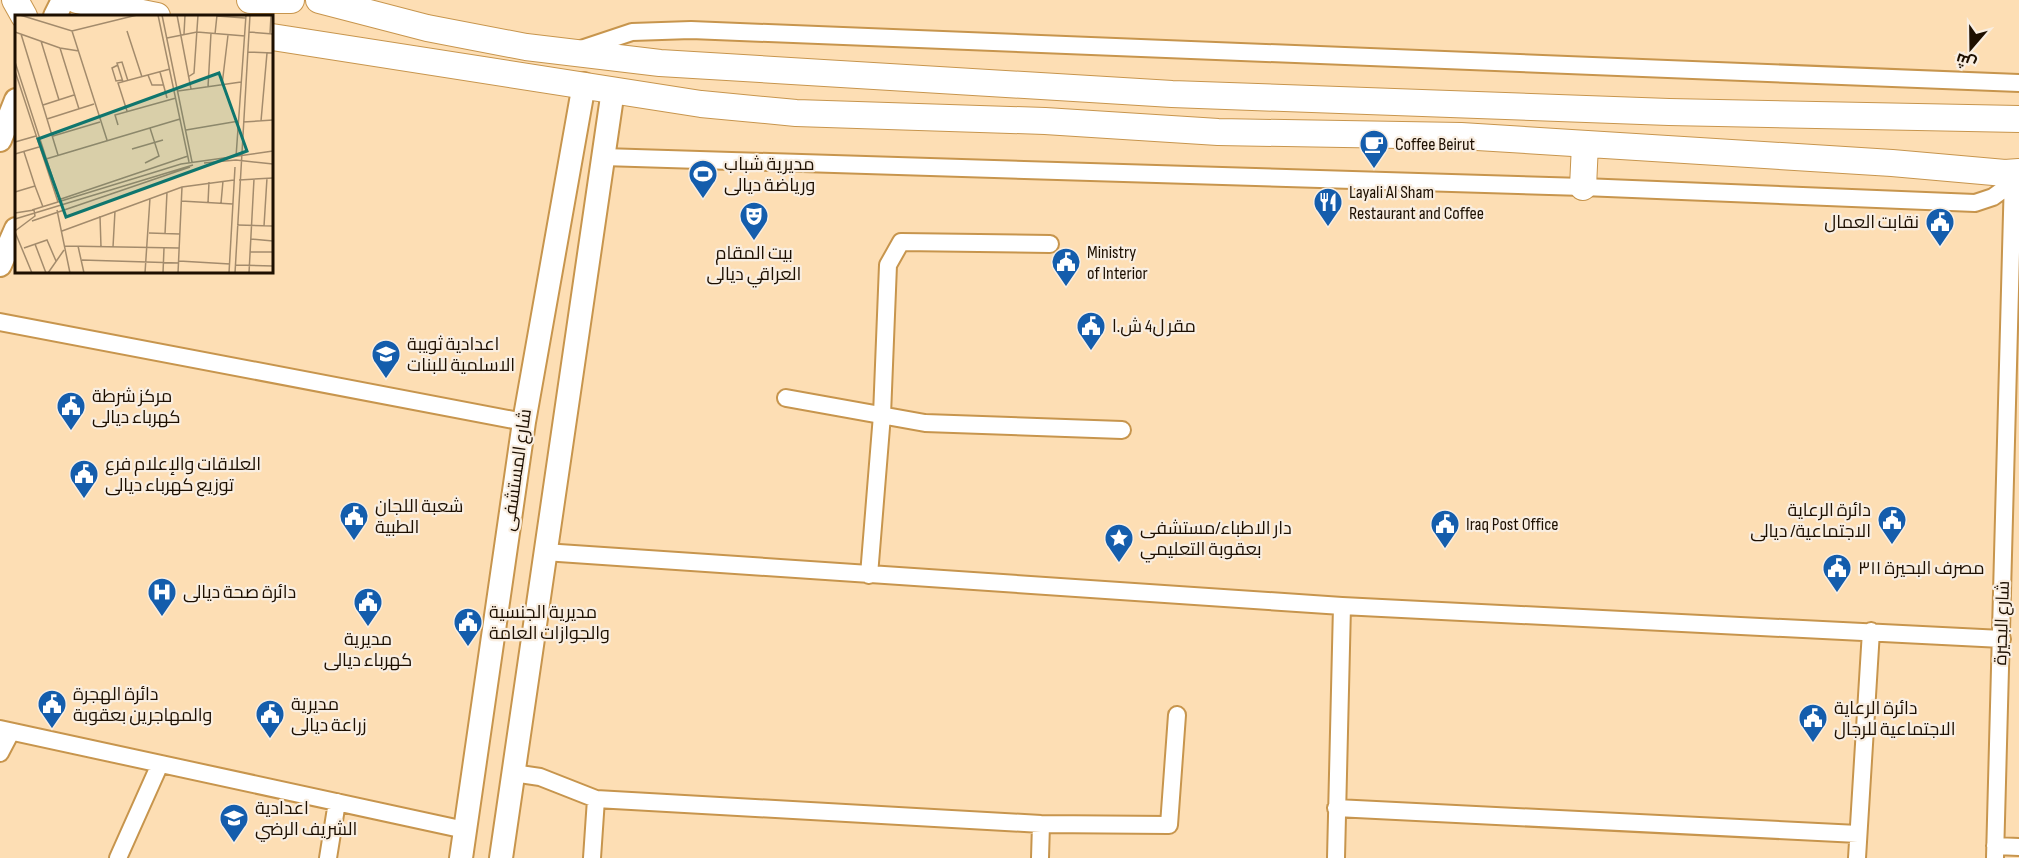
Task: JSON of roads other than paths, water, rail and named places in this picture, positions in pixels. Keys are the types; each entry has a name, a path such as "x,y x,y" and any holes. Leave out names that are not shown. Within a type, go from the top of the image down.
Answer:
{"main road":[{"path":"15,0 23,15"},
{"path":"77,0 152,15"},
{"path":"250,0 291,0"},
{"path":"318,0 427,28 570,52 660,63 1172,94 1669,112 2019,119"},
{"path":"273,37 613,90 796,113 1045,121 1218,132 1461,136 2012,172"},
{"path":"1583,187 1585,144"}],"street":[{"path":"56,15 63,0"},
{"path":"570,52 632,32 691,30 2019,82"},
{"name":"شارع المستشفى","path":"461,858 524,422 584,84"},
{"path":"501,858 613,90"},
{"path":"0,140 15,102"},
{"path":"603,157 1583,187 1975,203 1993,197 2004,189 2012,172"},
{"name":"شارع البحيرة","path":"1995,852 2012,172"},
{"path":"557,233 566,223 580,223 586,226 591,239"},
{"path":"0,265 15,231"},
{"path":"869,574 882,415 888,266 901,242 1050,244"},
{"path":"0,322 524,422"},
{"path":"786,398 925,423 1122,430"},
{"path":"544,552 1342,606 2002,639"},
{"path":"1336,858 1342,606"},
{"path":"1857,858 1871,631"},
{"path":"513,773 540,777 596,799 1041,824 1169,825 1177,715"},
{"path":"0,753 5,730 465,830"},
{"path":"118,858 160,764"},
{"path":"470,795 508,802"},
{"path":"592,858 596,799"},
{"path":"328,858 337,802"},
{"path":"1336,808 1858,834"},
{"path":"1040,858 1041,824"},
{"path":"1995,852 2019,847"}],"place":[{"name":"Coffee Beirut","path":"1374,170"},
{"name":"مديرية شباب ورياضة ديالى","path":"703,200"},
{"name":"Layali Al Sham Restaurant and Coffee","path":"1328,228"},
{"name":"بيت المقام العراقي ديالى","path":"754,242"},
{"name":"نقابت العمال","path":"1940,248"},
{"name":"Ministry of Interior","path":"1066,288"},
{"name":"مقر ل4 ش.ا","path":"1091,352"},
{"name":"اعدادية ثويبة الاسلمية للبنات","path":"386,380"},
{"name":"مركز شرطة كهرباء ديالى","path":"71,432"},
{"name":"العلاقات والإعلام فرع توزيع كهرباء ديالى","path":"84,500"},
{"name":"شعبة اللجان الطبية","path":"354,542"},
{"name":"دائرة الرعاية الاجتماعية/ ديالى","path":"1892,546"},
{"name":"Iraq Post Office","path":"1445,550"},
{"name":"دار الاطباء/مستشفى بعقوبة التعليمي","path":"1119,564"},
{"name":"مصرف البحيرة ٣١١","path":"1837,594"},
{"name":"دائرة صحة ديالى","path":"162,618"},
{"name":"مديرية كهرباء ديالى","path":"368,628"},
{"name":"مديرية الجنسية والجوازات العامة","path":"468,648"},
{"name":"دائرة الهجرة والمهاجرين بعقوبة","path":"52,730"},
{"name":"مديرية زراعة ديالى","path":"270,740"},
{"name":"دائرة الرعاية الاجتماعية للرجال","path":"1813,744"},
{"name":"اعدادية الشريف الرضي","path":"234,844"}]}
